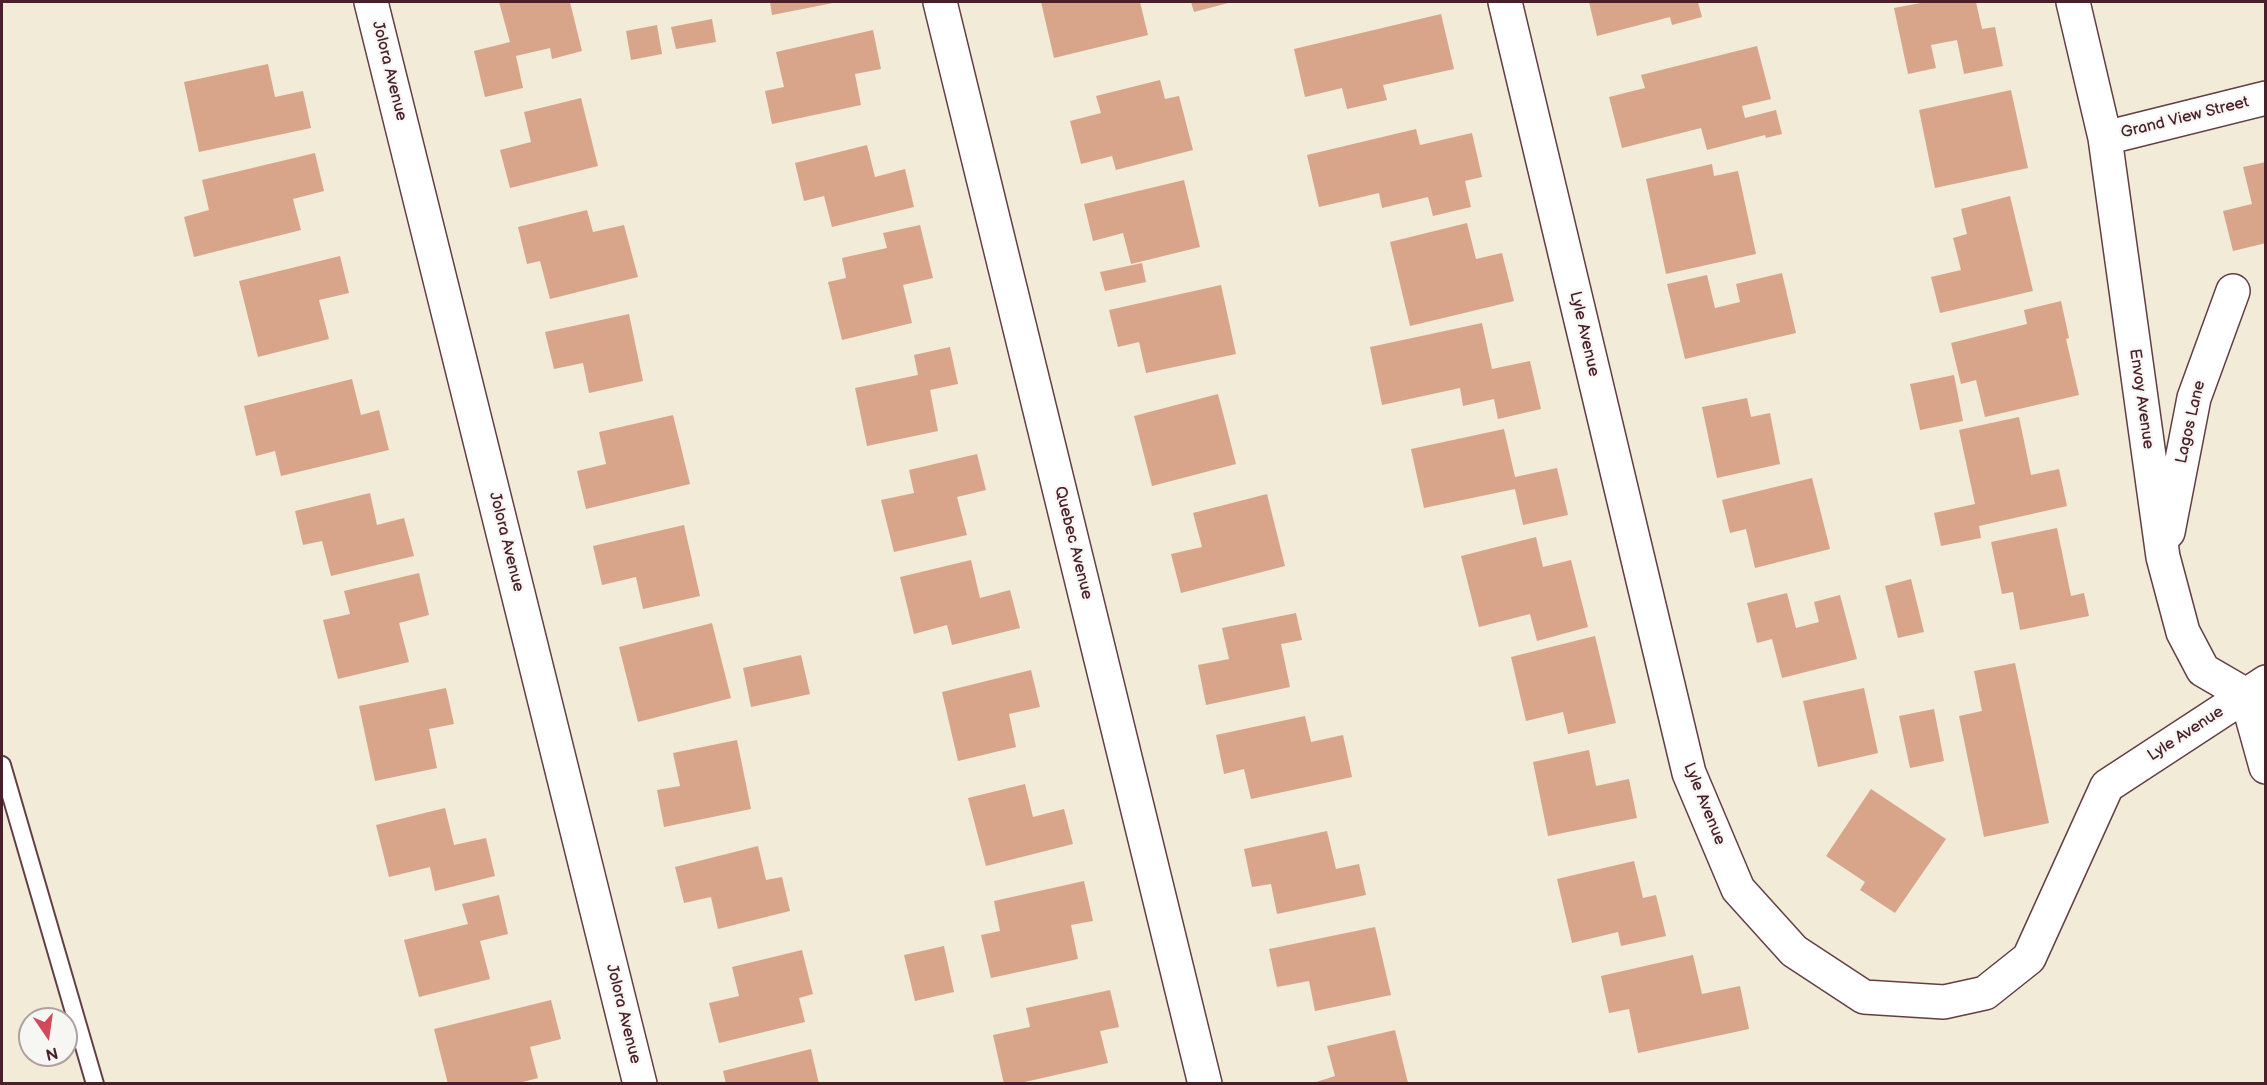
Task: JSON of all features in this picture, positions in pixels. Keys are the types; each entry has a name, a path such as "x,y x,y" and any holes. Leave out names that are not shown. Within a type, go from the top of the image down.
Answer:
{"street":[{"name":"Jolora Avenue","path":"371,2 640,1083"},
{"name":"Quebec Avenue","path":"940,2 1206,1083"},
{"name":"Lyle Avenue","path":"1505,2 1689,773 1738,889 1794,951 1864,997 1944,1002 1985,993 2029,958 2107,786 2256,688"},
{"name":"Envoy Avenue","path":"2073,2 2105,138 2163,557 2183,632 2203,670 2256,688"},
{"name":"Grand View Street","path":"2105,138 2265,98"},
{"name":"Lagos Lane","path":"2163,557 2194,398 2233,291"},
{"path":"2256,688 2265,767"}],"lane":[{"path":"2,765 95,1083"}],"building":[{"path":"499,2 570,2 582,51 552,59 550,48 516,56 523,88 485,97 474,51 510,42"},
{"path":"770,2 832,2 833,3 772,15"},
{"path":"1041,2 1140,2 1148,35 1054,58"},
{"path":"1191,2 1232,2 1194,12"},
{"path":"1589,2 1698,2 1702,17 1672,25 1670,17 1597,36"},
{"path":"1926,2 1976,2 1982,29 1995,27 2003,66 1964,74 1957,40 1931,45 1936,68 1908,74 1894,8"},
{"path":"1441,14 1454,69 1383,85 1387,100 1347,109 1342,88 1305,97 1294,49"},
{"path":"712,19 716,42 676,49 671,27"},
{"path":"657,25 662,54 631,60 626,31"},
{"path":"873,30 881,69 855,74 861,105 772,124 765,91 784,87 776,52"},
{"path":"1757,46 1771,99 1742,106 1745,118 1776,110 1782,134 1766,138 1765,135 1707,150 1701,128 1622,148 1609,97 1645,88 1641,75"},
{"path":"268,64 275,97 303,91 311,128 199,152 184,82"},
{"path":"1160,80 1165,99 1179,96 1193,150 1116,170 1112,156 1081,164 1070,121 1101,113 1096,96"},
{"path":"2011,90 2028,168 1935,188 1919,110"},
{"path":"581,98 598,166 510,188 500,150 531,142 524,112"},
{"path":"1416,129 1420,145 1472,133 1482,177 1465,181 1471,207 1433,216 1428,197 1382,208 1379,193 1319,207 1307,155"},
{"path":"867,145 875,177 905,169 914,207 832,227 824,196 804,201 795,163"},
{"path":"315,153 324,191 293,199 301,230 194,257 184,217 209,210 202,180"},
{"path":"2266,162 2266,243 2233,251 2223,211 2252,204 2243,167"},
{"path":"1712,164 1714,176 1738,171 1756,254 1666,274 1646,179"},
{"path":"1184,180 1200,247 1131,264 1123,233 1093,241 1084,204"},
{"path":"2010,196 2033,291 1940,313 1931,277 1961,270 1953,238 1967,234 1961,209"},
{"path":"587,210 593,232 624,225 638,277 550,299 540,261 527,264 518,227"},
{"path":"1467,223 1476,259 1502,253 1514,301 1410,326 1390,242"},
{"path":"920,225 933,278 903,285 912,323 842,340 828,282 846,278 842,258 887,248 883,233"},
{"path":"340,256 349,293 319,300 329,339 258,357 239,281"},
{"path":"1142,263 1146,282 1105,291 1100,272"},
{"path":"1782,273 1796,333 1685,359 1667,284 1707,275 1715,308 1740,302 1736,284"},
{"path":"1221,285 1236,354 1146,373 1139,342 1118,347 1109,310"},
{"path":"2061,301 2069,338 2066,339 2079,395 1985,417 1976,380 1961,384 1951,343 2027,324 2024,310"},
{"path":"629,314 643,381 589,393 583,363 554,369 545,332"},
{"path":"1482,323 1492,369 1530,361 1541,409 1498,419 1494,399 1463,406 1460,388 1382,405 1370,347"},
{"path":"950,347 958,384 930,390 938,431 867,446 855,388 918,375 914,355"},
{"path":"1954,375 1963,421 1920,430 1910,384"},
{"path":"352,379 361,415 379,410 389,450 281,476 275,451 256,456 244,406"},
{"path":"1218,394 1236,464 1152,486 1134,416"},
{"path":"1747,398 1751,417 1770,413 1780,464 1717,478 1702,407"},
{"path":"673,415 690,484 586,509 577,471 606,464 599,432"},
{"path":"2019,417 2031,475 2059,469 2067,506 1979,526 1981,538 1941,546 1934,513 1975,504 1959,430"},
{"path":"1504,429 1515,477 1557,468 1568,515 1523,525 1515,489 1424,508 1411,449"},
{"path":"977,454 986,490 957,497 967,535 894,552 881,500 914,493 909,470"},
{"path":"1812,478 1830,549 1755,568 1746,529 1730,533 1722,500"},
{"path":"370,493 377,525 404,518 414,556 331,576 322,541 303,545 295,511"},
{"path":"1267,494 1285,566 1181,593 1171,554 1202,547 1193,513"},
{"path":"684,525 700,596 643,609 636,577 602,585 593,546"},
{"path":"2057,528 2071,596 2084,593 2089,616 2020,630 2013,592 2002,594 1991,542"},
{"path":"1536,537 1543,567 1571,560 1588,627 1537,641 1530,614 1479,627 1461,556"},
{"path":"971,560 980,598 1010,590 1020,628 952,645 947,625 914,634 900,577"},
{"path":"419,573 429,615 399,623 409,662 338,679 323,620 350,614 344,591"},
{"path":"1911,579 1924,632 1898,638 1885,586"},
{"path":"1787,593 1796,628 1819,622 1814,602 1840,595 1857,659 1782,678 1772,639 1757,643 1747,603"},
{"path":"1296,613 1302,640 1281,644 1290,687 1206,705 1198,665 1229,659 1222,628"},
{"path":"712,623 731,698 638,722 619,647"},
{"path":"1595,636 1616,723 1568,734 1563,712 1526,721 1511,657"},
{"path":"801,655 810,694 751,707 743,668"},
{"path":"2015,663 2049,823 1984,837 1959,716 1982,711 1974,671"},
{"path":"1031,670 1040,707 1009,714 1016,747 958,761 942,692"},
{"path":"446,688 454,724 429,729 437,768 375,781 359,706"},
{"path":"1864,688 1878,753 1818,767 1803,701"},
{"path":"1934,709 1944,761 1910,768 1899,716"},
{"path":"1305,716 1311,742 1343,735 1352,777 1251,799 1244,769 1224,774 1216,735"},
{"path":"737,740 751,809 664,827 657,790 680,786 673,753"},
{"path":"1589,750 1596,786 1629,779 1637,818 1548,836 1533,762"},
{"path":"1025,784 1033,817 1064,809 1073,844 986,866 968,798"},
{"path":"1871,789 1946,839 1895,913 1860,890 1865,882 1826,856"},
{"path":"445,808 454,845 486,838 495,876 435,891 430,867 389,877 376,825"},
{"path":"1327,831 1336,869 1359,864 1366,895 1277,914 1271,884 1252,887 1244,849"},
{"path":"758,846 766,880 782,877 790,911 718,929 711,897 684,903 675,867"},
{"path":"1634,861 1643,898 1656,895 1666,936 1621,946 1618,932 1572,943 1557,879"},
{"path":"1084,881 1093,921 1071,925 1078,959 991,978 981,935 1000,931 994,901"},
{"path":"499,895 508,934 480,941 490,979 419,997 404,940 468,924 462,904"},
{"path":"1375,927 1391,995 1315,1011 1309,981 1277,987 1269,949"},
{"path":"944,946 954,992 915,1001 904,955"},
{"path":"802,950 813,994 799,998 805,1022 719,1043 709,1003 739,996 732,967"},
{"path":"1693,955 1702,994 1740,986 1749,1029 1638,1053 1629,1009 1609,1013 1601,976"},
{"path":"1110,990 1119,1027 1100,1031 1108,1063 1016,1084 1004,1084 993,1035 1030,1027 1026,1008"},
{"path":"551,1000 561,1039 530,1047 538,1078 515,1084 448,1084 434,1029"},
{"path":"1395,1030 1408,1083 1310,1084 1335,1076 1327,1046"},
{"path":"811,1049 819,1084 726,1084 723,1071"}]}
